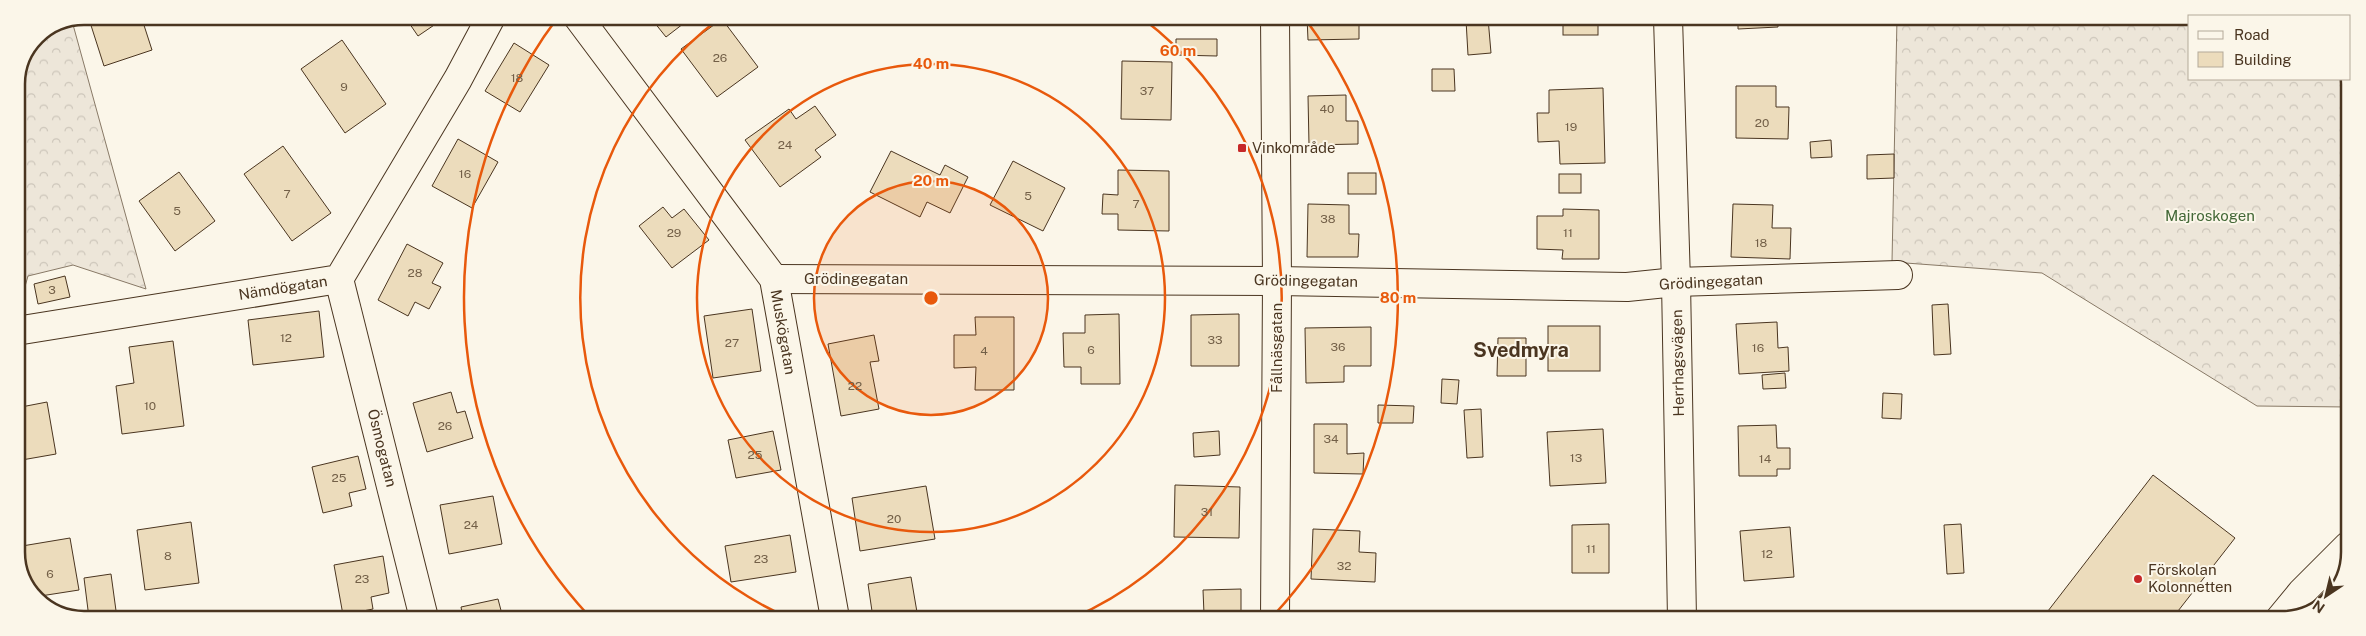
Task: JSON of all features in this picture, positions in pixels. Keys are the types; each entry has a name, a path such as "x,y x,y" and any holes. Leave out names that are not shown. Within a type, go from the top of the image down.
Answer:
{"street":[{"name":"Nämdögatan","path":"25,329 340,279 458,79 487,25"},
{"name":"Muskögatan","path":"584,25 774,279 833,611"},
{"name":"Fållnäsgatan","path":"1275,25 1277,281 1275,611"},
{"name":"Herrhagsvägen","path":"1668,25 1676,282 1682,611"},
{"name":"Grödingegatan","path":"774,279 1277,281 1626,287 1676,282 1898,275"},
{"name":"Ösmogatan","path":"340,279 422,611"},
{"path":"2287,611 2302,592 2341,553"}],"green space":[{"name":"Majroskogen","path":"1897,25 2188,25 2188,80 2341,80 2341,407 2257,406 2042,273 1892,262"},
{"path":"73,26 146,289 73,265 28,276 25,286 26,72 29,61 42,42 61,29"}],"building":[{"path":"91,25 144,25 152,50 104,66"},
{"path":"410,25 434,25 418,36"},
{"path":"656,25 682,25 666,37"},
{"path":"714,25 726,25 758,67 717,97 681,49"},
{"path":"1307,25 1359,25 1359,39 1308,40"},
{"path":"1466,25 1489,25 1491,53 1468,55"},
{"path":"1563,25 1598,25 1598,35 1563,35"},
{"path":"1738,25 1778,25 1778,27 1738,29"},
{"path":"1176,39 1217,39 1217,56 1176,55"},
{"path":"342,40 386,104 345,133 301,69"},
{"path":"514,43 549,65 520,112 485,91"},
{"path":"1122,61 1172,62 1171,120 1121,119"},
{"path":"1432,69 1454,69 1455,91 1432,91"},
{"path":"1736,86 1776,86 1776,107 1789,107 1788,139 1736,138"},
{"path":"1603,88 1605,163 1560,164 1559,141 1538,142 1537,113 1549,113 1549,90"},
{"path":"1346,95 1346,121 1358,121 1358,144 1309,145 1308,96"},
{"path":"815,106 836,135 815,150 821,157 780,187 745,140 789,109 796,119"},
{"path":"458,139 498,162 472,208 432,186"},
{"path":"1831,140 1832,157 1811,158 1810,142"},
{"path":"283,146 331,213 292,241 244,174"},
{"path":"891,151 940,175 945,165 968,177 950,213 927,202 920,217 870,192"},
{"path":"1894,154 1894,178 1867,179 1867,155"},
{"path":"1013,161 1065,188 1043,231 990,205"},
{"path":"1118,170 1169,171 1169,231 1118,230 1118,214 1102,214 1103,194 1118,195"},
{"path":"179,172 215,221 175,251 139,201"},
{"path":"1348,173 1376,173 1376,194 1348,194"},
{"path":"1559,174 1581,174 1581,193 1559,193"},
{"path":"1308,204 1349,205 1349,234 1359,234 1358,257 1307,257"},
{"path":"1733,204 1773,205 1772,228 1791,228 1790,259 1731,257"},
{"path":"663,207 672,218 684,209 709,240 672,268 639,226"},
{"path":"1563,209 1599,210 1599,259 1562,259 1563,250 1537,249 1537,216 1563,216"},
{"path":"407,244 443,263 432,283 441,287 429,309 415,302 408,316 378,300"},
{"path":"65,276 70,297 38,304 34,284"},
{"path":"1948,304 1951,354 1934,355 1932,305"},
{"path":"752,309 761,371 713,378 704,316"},
{"path":"319,311 324,357 253,365 248,320"},
{"path":"1119,314 1120,384 1081,384 1081,367 1064,367 1063,333 1085,333 1085,315"},
{"path":"1239,314 1239,366 1191,366 1191,315"},
{"path":"975,317 1014,317 1014,390 975,390 976,367 954,368 954,335 976,335"},
{"path":"1777,322 1778,348 1788,347 1789,371 1739,374 1736,324"},
{"path":"1548,326 1600,326 1600,371 1548,371"},
{"path":"1371,327 1371,366 1344,366 1344,382 1306,383 1305,328"},
{"path":"874,335 879,361 870,362 879,409 841,416 828,344"},
{"path":"1498,338 1526,338 1526,376 1497,376"},
{"path":"173,341 184,426 122,434 116,386 134,383 129,347"},
{"path":"1785,373 1786,388 1763,389 1762,375"},
{"path":"1442,379 1459,380 1457,404 1441,403"},
{"path":"451,392 457,413 465,411 473,438 427,452 413,403"},
{"path":"1883,393 1902,394 1901,419 1882,418"},
{"path":"47,402 56,454 25,459 25,406"},
{"path":"1378,405 1414,406 1413,423 1378,423"},
{"path":"1481,409 1483,457 1467,458 1464,410"},
{"path":"1314,424 1347,424 1347,454 1364,453 1363,474 1314,473"},
{"path":"1776,425 1777,448 1790,448 1790,469 1777,469 1777,476 1739,476 1738,426"},
{"path":"1603,429 1606,483 1550,486 1547,432"},
{"path":"773,431 781,470 736,478 728,440"},
{"path":"1219,431 1220,455 1194,457 1193,433"},
{"path":"358,456 366,489 349,493 352,506 323,513 312,467"},
{"name":"Förskolan Kolonnetten","path":"2153,475 2235,538 2178,611 2048,611"},
{"path":"1175,485 1240,487 1239,538 1174,537"},
{"path":"926,486 935,539 860,551 852,498"},
{"path":"493,496 502,544 449,554 440,505"},
{"path":"191,522 199,583 145,590 137,530"},
{"path":"1609,524 1609,573 1572,573 1572,525"},
{"path":"1961,524 1964,573 1947,574 1944,525"},
{"path":"1790,527 1794,577 1744,581 1740,531"},
{"path":"1313,529 1360,531 1359,552 1376,553 1375,582 1311,579"},
{"path":"790,535 796,572 731,582 725,546"},
{"path":"70,538 79,590 44,595 42,594 29,575 25,546"},
{"path":"383,556 389,593 371,597 373,609 342,611 334,565"},
{"path":"111,574 116,611 88,611 84,578"},
{"path":"911,577 917,611 872,611 868,584"},
{"path":"1241,589 1241,611 1204,611 1203,590"},
{"path":"498,599 501,611 462,611 461,607"}],"place":[{"name":"Vinkområde","path":"1242,148"},
{"name":"Förskolan Kolonnetten","path":"2138,579"}],"district":[{"name":"Svedmyra","path":"1521,350"}]}
